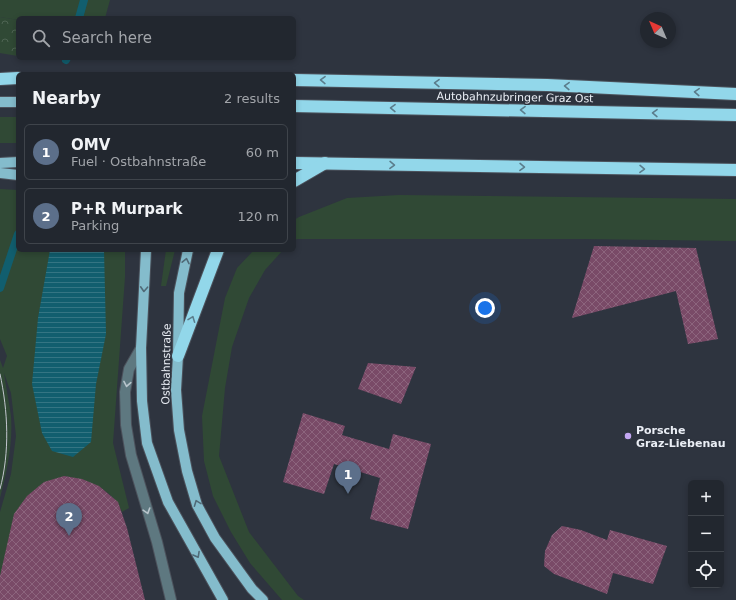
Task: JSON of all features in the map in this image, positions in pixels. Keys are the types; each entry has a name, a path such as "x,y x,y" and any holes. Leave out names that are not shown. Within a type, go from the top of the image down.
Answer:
{"highway":[{"path":"0,79 16,78"},
{"path":"296,80 547,85 736,94"},
{"name":"Autobahnzubringer Graz Ost","path":"296,106 736,115"},
{"path":"296,163 736,170"},
{"path":"296,181 325,163"},
{"path":"178,356 217,252"}],"main road":[{"path":"0,102 16,102"},
{"path":"0,163 16,162"},
{"path":"0,173 16,175"},
{"name":"Ostbahnstraße","path":"146,252 141,348 142,401 147,443 168,502 223,600"},
{"name":"Ostbahnstraße","path":"188,252 179,293 176,390 179,430 187,471 197,505 215,538 252,590 263,600"}],"lane":[{"path":"141,348 129,369 125,392 126,425 130,455 157,542 171,600"}],"green space":[{"path":"0,0 110,0 106,16 16,16 16,20 0,17"},
{"path":"0,17 16,20 16,56 0,53"},
{"path":"0,117 16,117 16,143 0,143"},
{"path":"0,189 16,190 16,252 125,252 125,277 113,443 129,508 122,512 112,497 98,486 82,480 64,476 0,576 0,512 11,474 16,436 11,393 4,373 11,416 11,437 7,468 0,498 0,360 3,368 7,356 0,339"},
{"path":"399,195 736,199 736,241 583,239 296,240 296,219 347,198"},
{"path":"166,252 174,252 166,286 161,286"},
{"path":"252,252 281,252 265,270 249,298 232,347 225,388 219,456 249,532 298,596 304,600 282,600 250,563 231,532 213,496 204,461 202,416 225,298 237,268"}],"water":[{"path":"50,252 104,252 106,334 96,384 91,442 73,457 52,451 42,433 32,384 38,318"}],"building":[{"path":"594,246 696,248 718,339 688,344 676,291 572,318"},
{"path":"368,363 416,367 401,404 358,389"},
{"path":"303,413 345,426 342,435 389,449 393,434 431,444 408,529 370,519 380,478 334,464 324,494 283,482"},
{"path":"64,476 82,479 99,486 118,502 127,528 145,600 0,600 0,576 14,514 27,496 44,482"},
{"path":"562,526 581,530 607,540 610,530 667,546 653,584 613,573 607,594 554,574 544,566 545,551 552,535"}],"waterway":[{"path":"80,16 84,0"},
{"path":"0,288 16,240"}],"tram line":[{"path":"0,374 5,402 7,432 7,446 0,489"}],"place":[{"name":"Porsche Graz-Liebenau","path":"628,436"},
{"name":"OMV","path":"348,494"},
{"name":"P+R Murpark","path":"69,536"}]}
